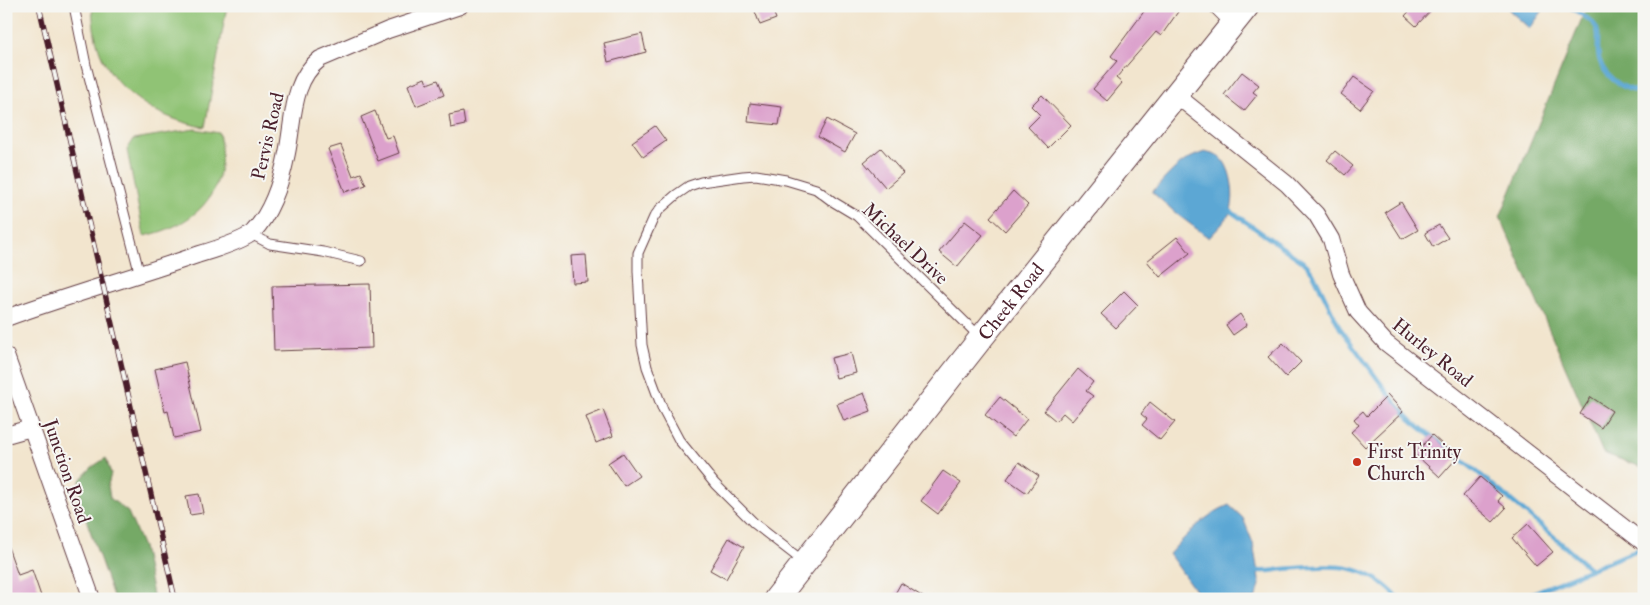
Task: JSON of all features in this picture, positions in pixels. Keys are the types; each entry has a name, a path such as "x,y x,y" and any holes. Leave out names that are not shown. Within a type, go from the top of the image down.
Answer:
{"street":[{"name":"Pervis Road","path":"251,234 260,224 279,185 299,88 303,76 310,66 320,59 388,30 460,6"},
{"path":"1217,6 1241,14"},
{"name":"Cheek Road","path":"776,599 1241,14"},
{"name":"Hurley Road","path":"1176,95 1287,184 1316,214 1331,239 1341,274 1358,312 1386,343 1644,543"},
{"path":"6,318 61,298 140,275 221,247 251,234"},
{"name":"Junction Road","path":"6,356 92,599"},
{"path":"6,436 31,428"}],"lane":[{"path":"74,6 86,64 140,275"},
{"name":"Michael Drive","path":"804,562 755,524 715,484 679,440 663,410 647,367 642,345 638,271 638,253 660,208 689,186 701,182 743,176 756,175 786,180 816,189 857,216 982,338"},
{"path":"251,234 270,244 323,252 361,261"}],"green space":[{"path":"92,6 227,6 205,127 190,124 160,113 133,96 121,85 111,73 100,53 95,33"},
{"path":"1587,6 1644,6 1644,468 1603,453 1500,217"},
{"path":"195,129 219,133 220,172 215,188 195,214 163,231 144,236 127,150 134,139"},
{"path":"106,458 111,474 108,485 110,498 128,512 143,547 154,599 114,599 80,502 80,480 92,467"}],"water":[{"path":"1507,6 1546,6 1529,28"},
{"path":"1205,152 1223,160 1231,177 1233,191 1229,214 1209,238 1178,215 1152,192 1181,163"},
{"path":"1229,505 1243,518 1253,543 1260,585 1255,599 1201,599 1169,554 1204,520"}],"building":[{"path":"753,6 771,6 776,19 760,25"},
{"path":"1148,6 1182,6 1161,36 1156,32 1116,78 1122,83 1107,101 1093,89 1117,61 1111,56"},
{"path":"1414,6 1435,6 1416,26 1405,16"},
{"path":"642,34 646,52 608,62 604,43"},
{"path":"1242,72 1259,85 1253,92 1257,95 1244,111 1224,95"},
{"path":"1354,77 1374,91 1360,109 1341,94"},
{"path":"425,78 427,84 438,80 444,95 416,106 408,85"},
{"path":"1042,95 1071,125 1048,148 1028,127 1040,115 1031,106"},
{"path":"750,103 782,107 779,125 748,122"},
{"path":"375,111 386,138 393,136 399,153 378,161 361,117"},
{"path":"463,112 465,125 451,128 449,115"},
{"path":"827,119 855,134 845,152 818,137"},
{"path":"655,126 666,141 643,157 632,142"},
{"path":"341,145 353,176 361,173 366,185 345,192 328,149"},
{"path":"881,148 903,173 886,188 864,162"},
{"path":"1335,151 1353,166 1345,175 1327,160"},
{"path":"1013,191 1028,205 1005,231 990,217"},
{"path":"1401,202 1418,230 1402,239 1385,212"},
{"path":"965,221 983,235 957,267 939,252"},
{"path":"1439,225 1448,238 1433,247 1425,233"},
{"path":"1177,237 1190,253 1160,277 1147,261"},
{"path":"586,255 588,282 573,283 571,256"},
{"path":"370,284 372,348 274,351 272,286"},
{"path":"1124,291 1138,305 1116,328 1101,314"},
{"path":"1240,314 1247,325 1233,335 1226,325"},
{"path":"1283,343 1301,362 1286,377 1268,357"},
{"path":"851,353 856,373 836,378 831,358"},
{"path":"185,362 201,432 174,438 168,411 165,412 155,369"},
{"path":"1078,369 1093,382 1086,391 1093,396 1072,421 1063,413 1056,421 1044,411"},
{"path":"864,393 871,411 844,421 837,404"},
{"path":"1388,395 1403,412 1365,447 1351,432 1359,425 1354,419 1363,411 1367,416"},
{"path":"1000,397 1027,419 1013,437 985,415"},
{"path":"1591,397 1612,411 1601,428 1580,414"},
{"path":"1150,402 1175,422 1160,440 1142,425 1147,419 1141,414"},
{"path":"603,410 613,436 596,443 586,417"},
{"path":"1432,435 1457,458 1440,477 1415,454"},
{"path":"623,453 639,476 624,486 608,463"},
{"path":"1019,462 1039,476 1027,493 1007,479"},
{"path":"943,471 961,483 938,514 921,501"},
{"path":"1480,477 1502,496 1498,501 1506,508 1493,522 1463,496"},
{"path":"199,494 203,513 190,515 186,496"},
{"path":"1528,524 1553,552 1536,566 1512,538"},
{"path":"729,538 744,547 726,579 710,570"},
{"path":"6,547 8,547 18,575 32,570 42,599 6,599"},
{"path":"901,583 926,599 892,599"}],"waterway":[{"path":"1568,6 1579,12 1596,27 1599,59 1607,74 1620,85 1644,92"},
{"path":"1226,208 1306,264 1313,273 1340,328 1396,404 1413,422 1476,471 1589,568"},
{"path":"1518,599 1642,548"},
{"path":"1253,570 1264,571 1317,567 1346,568 1373,577 1386,586 1399,599"}],"railway":[{"path":"39,6 175,599"}],"place":[{"name":"First Trinity Church","path":"1357,462"}]}
